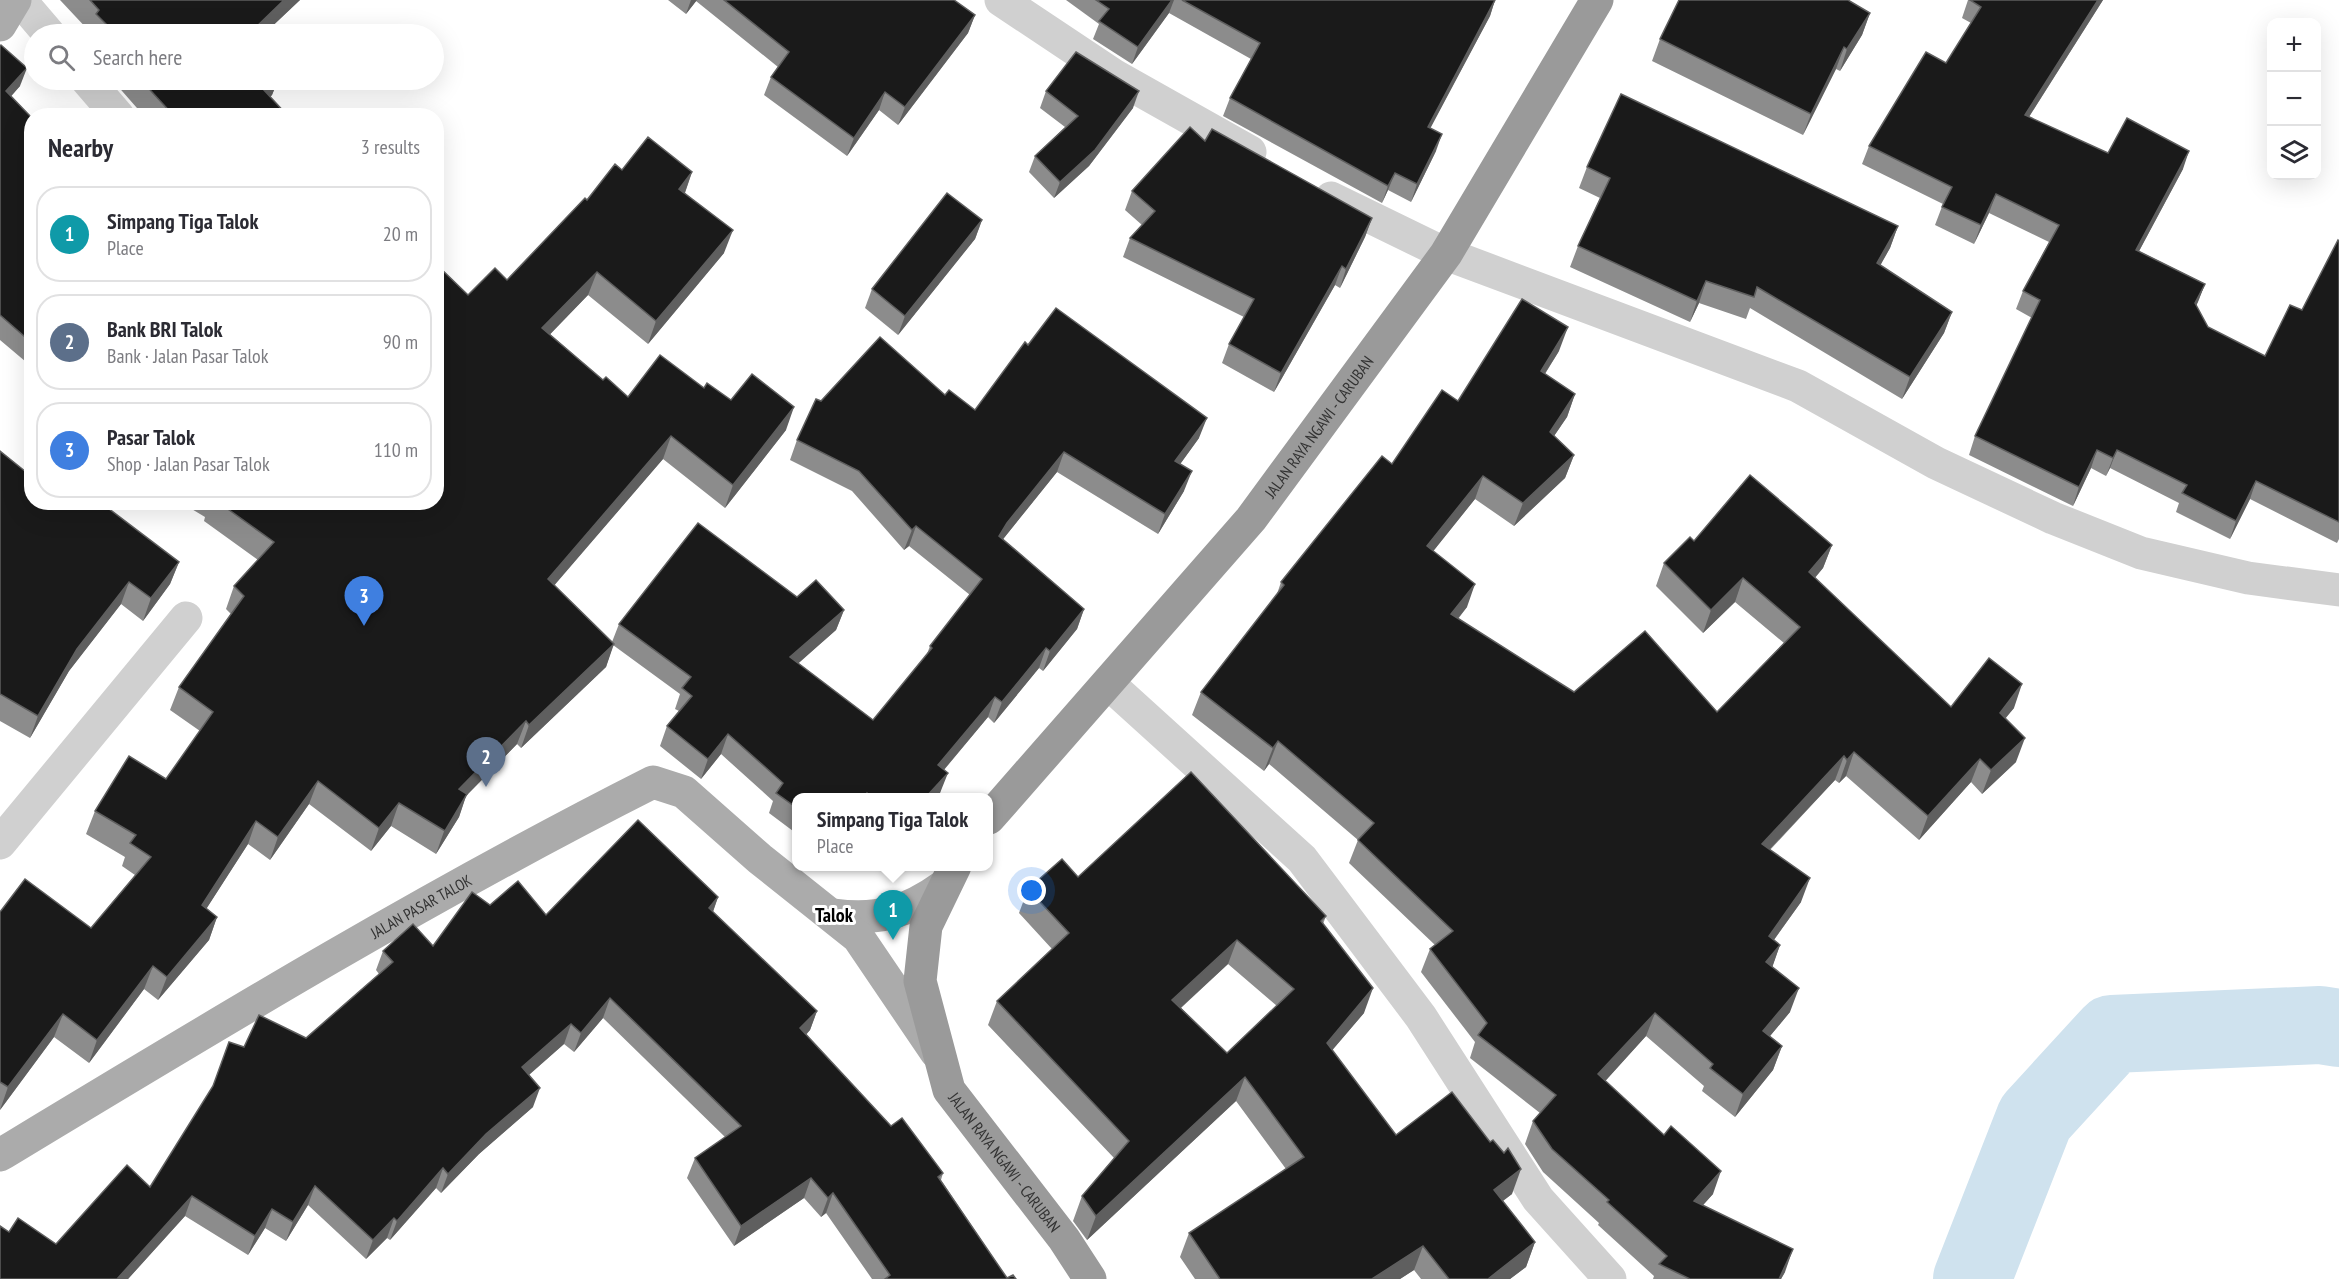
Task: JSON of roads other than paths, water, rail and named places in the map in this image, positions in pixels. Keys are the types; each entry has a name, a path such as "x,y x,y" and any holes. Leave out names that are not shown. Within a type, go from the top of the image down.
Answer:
{"highway":[{"name":"JALAN RAYA NGAWI - CARUBAN","path":"993,814 1109,684 1251,519 1446,254 1597,0"},
{"name":"JALAN RAYA NGAWI - CARUBAN","path":"950,876 926,926 920,981 949,1090 1064,1239 1090,1279"}],"main road":[{"path":"0,25 15,0"},
{"name":"JALAN PASAR TALOK","path":"0,1155 306,971 532,843 653,782 684,792 760,859 834,915 858,937 938,1055"},
{"path":"834,915 859,918 903,910 921,902 950,876"}],"street":[{"path":"20,0 40,24"},
{"path":"1001,0 1115,76 1277,168"},
{"path":"96,90 111,108"},
{"path":"1307,185 1358,213 1446,254 1798,386 1936,463 2053,518 2141,553 2248,578 2339,590"},
{"path":"0,843 186,618"},
{"path":"1109,684 1302,859 1421,1017 1538,1199 1610,1279"}],"waterway":[{"path":"1972,1279 2035,1118 2112,1034 2320,1025 2339,1028"}],"place":[{"name":"Pasar Talok","path":"364,626"},
{"name":"Bank BRI Talok","path":"486,787"},
{"name":"Simpang Tiga Talok","path":"893,940"}],"district":[{"name":"Talok","path":"834,915"}]}
